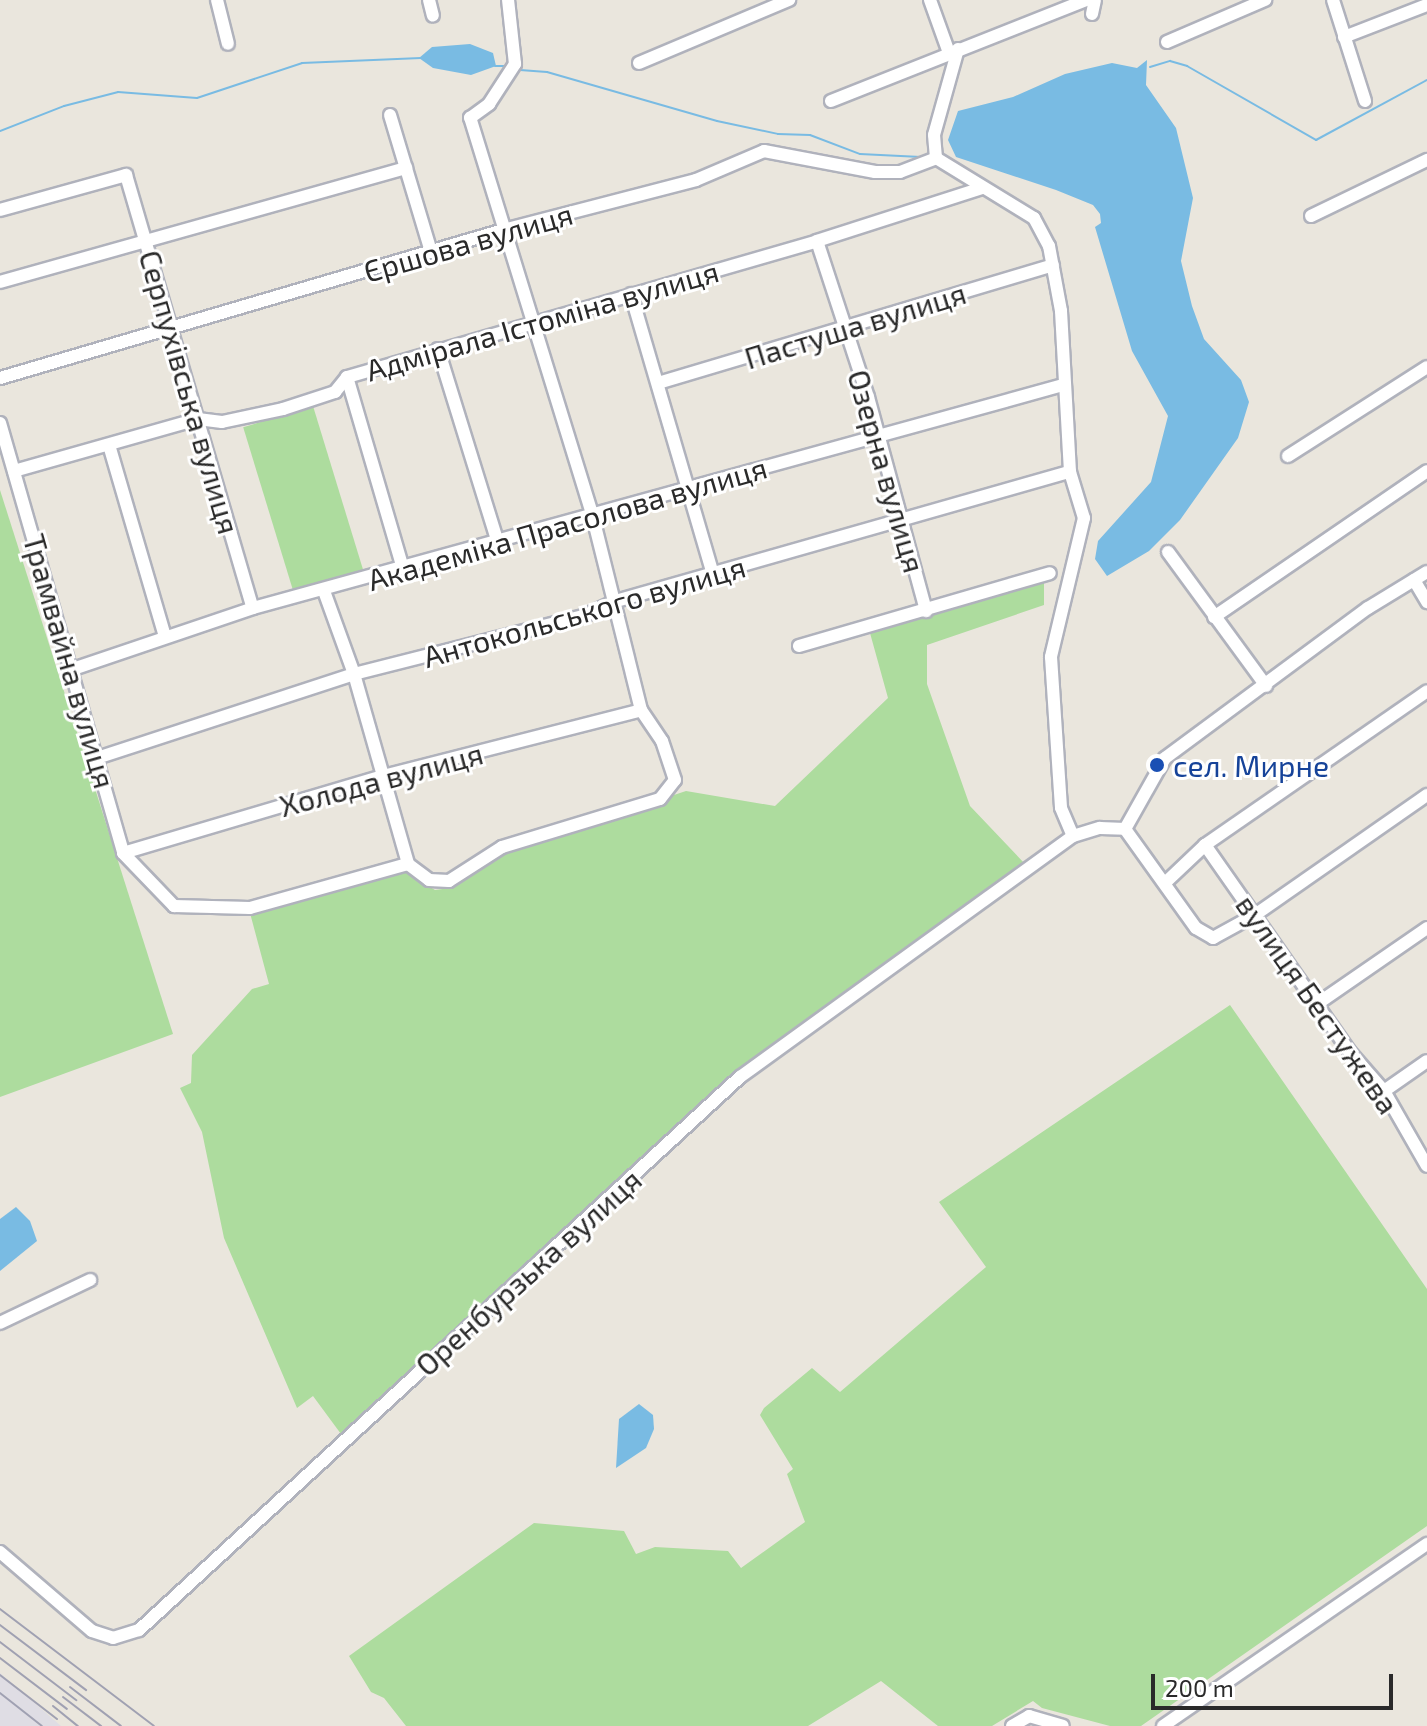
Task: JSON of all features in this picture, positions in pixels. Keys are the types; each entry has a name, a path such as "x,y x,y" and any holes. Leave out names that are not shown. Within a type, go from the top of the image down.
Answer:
{"street":[{"path":"217,0 228,44"},
{"path":"429,0 433,16"},
{"path":"324,591 354,674 408,864 429,880 449,881 502,847 660,799 675,780 662,741 641,710 593,517 507,229 470,118 489,104 512,70 508,0"},
{"path":"639,63 764,5 789,0"},
{"path":"930,0 953,50 935,153 982,188 1034,218 1053,265 1061,311 1070,472 1084,518 1051,657 1061,808 1073,836 1100,828 1125,829 1206,937 1222,936 1427,795"},
{"path":"831,101 953,50 1086,0"},
{"path":"1092,14 1095,0"},
{"path":"1167,42 1265,0"},
{"path":"1333,0 1365,101"},
{"path":"1344,37 1427,5"},
{"path":"390,115 431,252"},
{"name":"Єршова вулиця","path":"0,378 507,229 696,180 764,151 875,172 900,172 935,153"},
{"path":"1311,216 1427,160"},
{"path":"0,282 147,244 406,168"},
{"name":"Серпухівська вулиця","path":"0,210 126,175 253,608"},
{"name":"Адмірала Істоміна вулиця","path":"14,471 198,419 222,422 283,409 335,392 347,377 817,241 982,188"},
{"name":"Озерна вулиця","path":"817,241 878,435 926,611"},
{"name":"Пастуша вулиця","path":"658,383 846,330 1053,265"},
{"path":"631,294 713,574"},
{"path":"438,349 498,543"},
{"path":"1288,456 1427,367"},
{"path":"347,377 403,569"},
{"name":"Академіка Прасолова вулиця","path":"73,669 253,608 593,517 1063,385"},
{"name":"Трамвайна вулиця","path":"0,423 100,757 123,853"},
{"path":"109,445 165,637"},
{"path":"1214,617 1427,471"},
{"name":"Антокольського вулиця","path":"100,757 354,674 584,616 616,601 1070,472"},
{"path":"1168,552 1266,686"},
{"path":"1125,829 1157,765 1427,572"},
{"path":"799,646 1050,573"},
{"path":"1414,580 1427,602"},
{"path":"1166,882 1205,845 1427,691"},
{"name":"Холода вулиця","path":"123,853 383,776 641,710"},
{"name":"Оренбурзька вулиця","path":"0,1552 92,1631 113,1638 139,1630 740,1077 1073,836"},
{"name":"вулиця Бестужева","path":"1205,845 1317,1004 1384,1091 1427,1166"},
{"path":"123,853 174,906 250,908 408,864"},
{"path":"1317,1004 1427,928"},
{"path":"1384,1091 1427,1061"},
{"path":"0,1323 90,1280"},
{"path":"1163,1726 1427,1544"},
{"path":"1012,1726 1029,1716 1063,1726"}],"shaded area":[{"path":"0,1673 61,1726 0,1726"}],"green space":[{"path":"313,406 364,573 294,595 243,427"},
{"path":"0,490 173,1034 0,1097"},
{"path":"1044,580 1044,605 927,645 927,684 970,806 1025,864 736,1074 341,1434 313,1396 297,1408 224,1238 202,1132 180,1088 191,1083 192,1055 252,989 269,984 250,913 402,870 435,890 450,888 482,863 514,848 686,791 775,806 888,698 870,633"},
{"path":"1230,1005 1427,1289 1427,1526 1141,1726 1110,1726 1042,1708 1033,1701 992,1726 938,1726 881,1681 808,1726 406,1726 384,1698 371,1692 349,1656 534,1523 624,1531 636,1554 655,1547 728,1551 741,1568 805,1522 787,1474 793,1469 760,1415 764,1408 812,1368 840,1392 986,1267 939,1202"}],"water":[{"path":"470,44 493,53 496,66 471,75 433,68 419,58 432,47"},
{"path":"1147,60 1146,85 1176,128 1193,198 1181,261 1192,306 1204,339 1241,380 1249,402 1238,438 1180,520 1149,551 1107,576 1095,559 1098,541 1151,482 1168,416 1132,351 1095,227 1101,223 1100,214 1093,205 1056,190 956,157 948,140 958,111 1013,97 1065,74 1112,63 1137,68"},
{"path":"16,1207 30,1221 37,1241 0,1271 0,1219"},
{"path":"639,1404 653,1415 654,1429 646,1448 616,1468 619,1419"}],"waterway":[{"path":"0,131 64,106 118,92 197,98 302,63 421,58"},
{"path":"1150,67 1170,61 1187,66 1316,140 1427,80"},
{"path":"495,66 506,66"},
{"path":"520,70 547,72 717,121 778,134 810,135 860,154 921,157"}],"railway":[{"path":"0,1609 154,1726"},
{"path":"0,1625 86,1690"},
{"path":"0,1642 76,1700"},
{"path":"0,1658 67,1709"},
{"path":"0,1675 57,1719"},
{"path":"70,1687 121,1726"},
{"path":"0,1693 42,1726"},
{"path":"63,1697 101,1726"},
{"path":"53,1706 78,1726"}],"place":[{"name":"сел. Мирне","path":"1157,765"}]}
